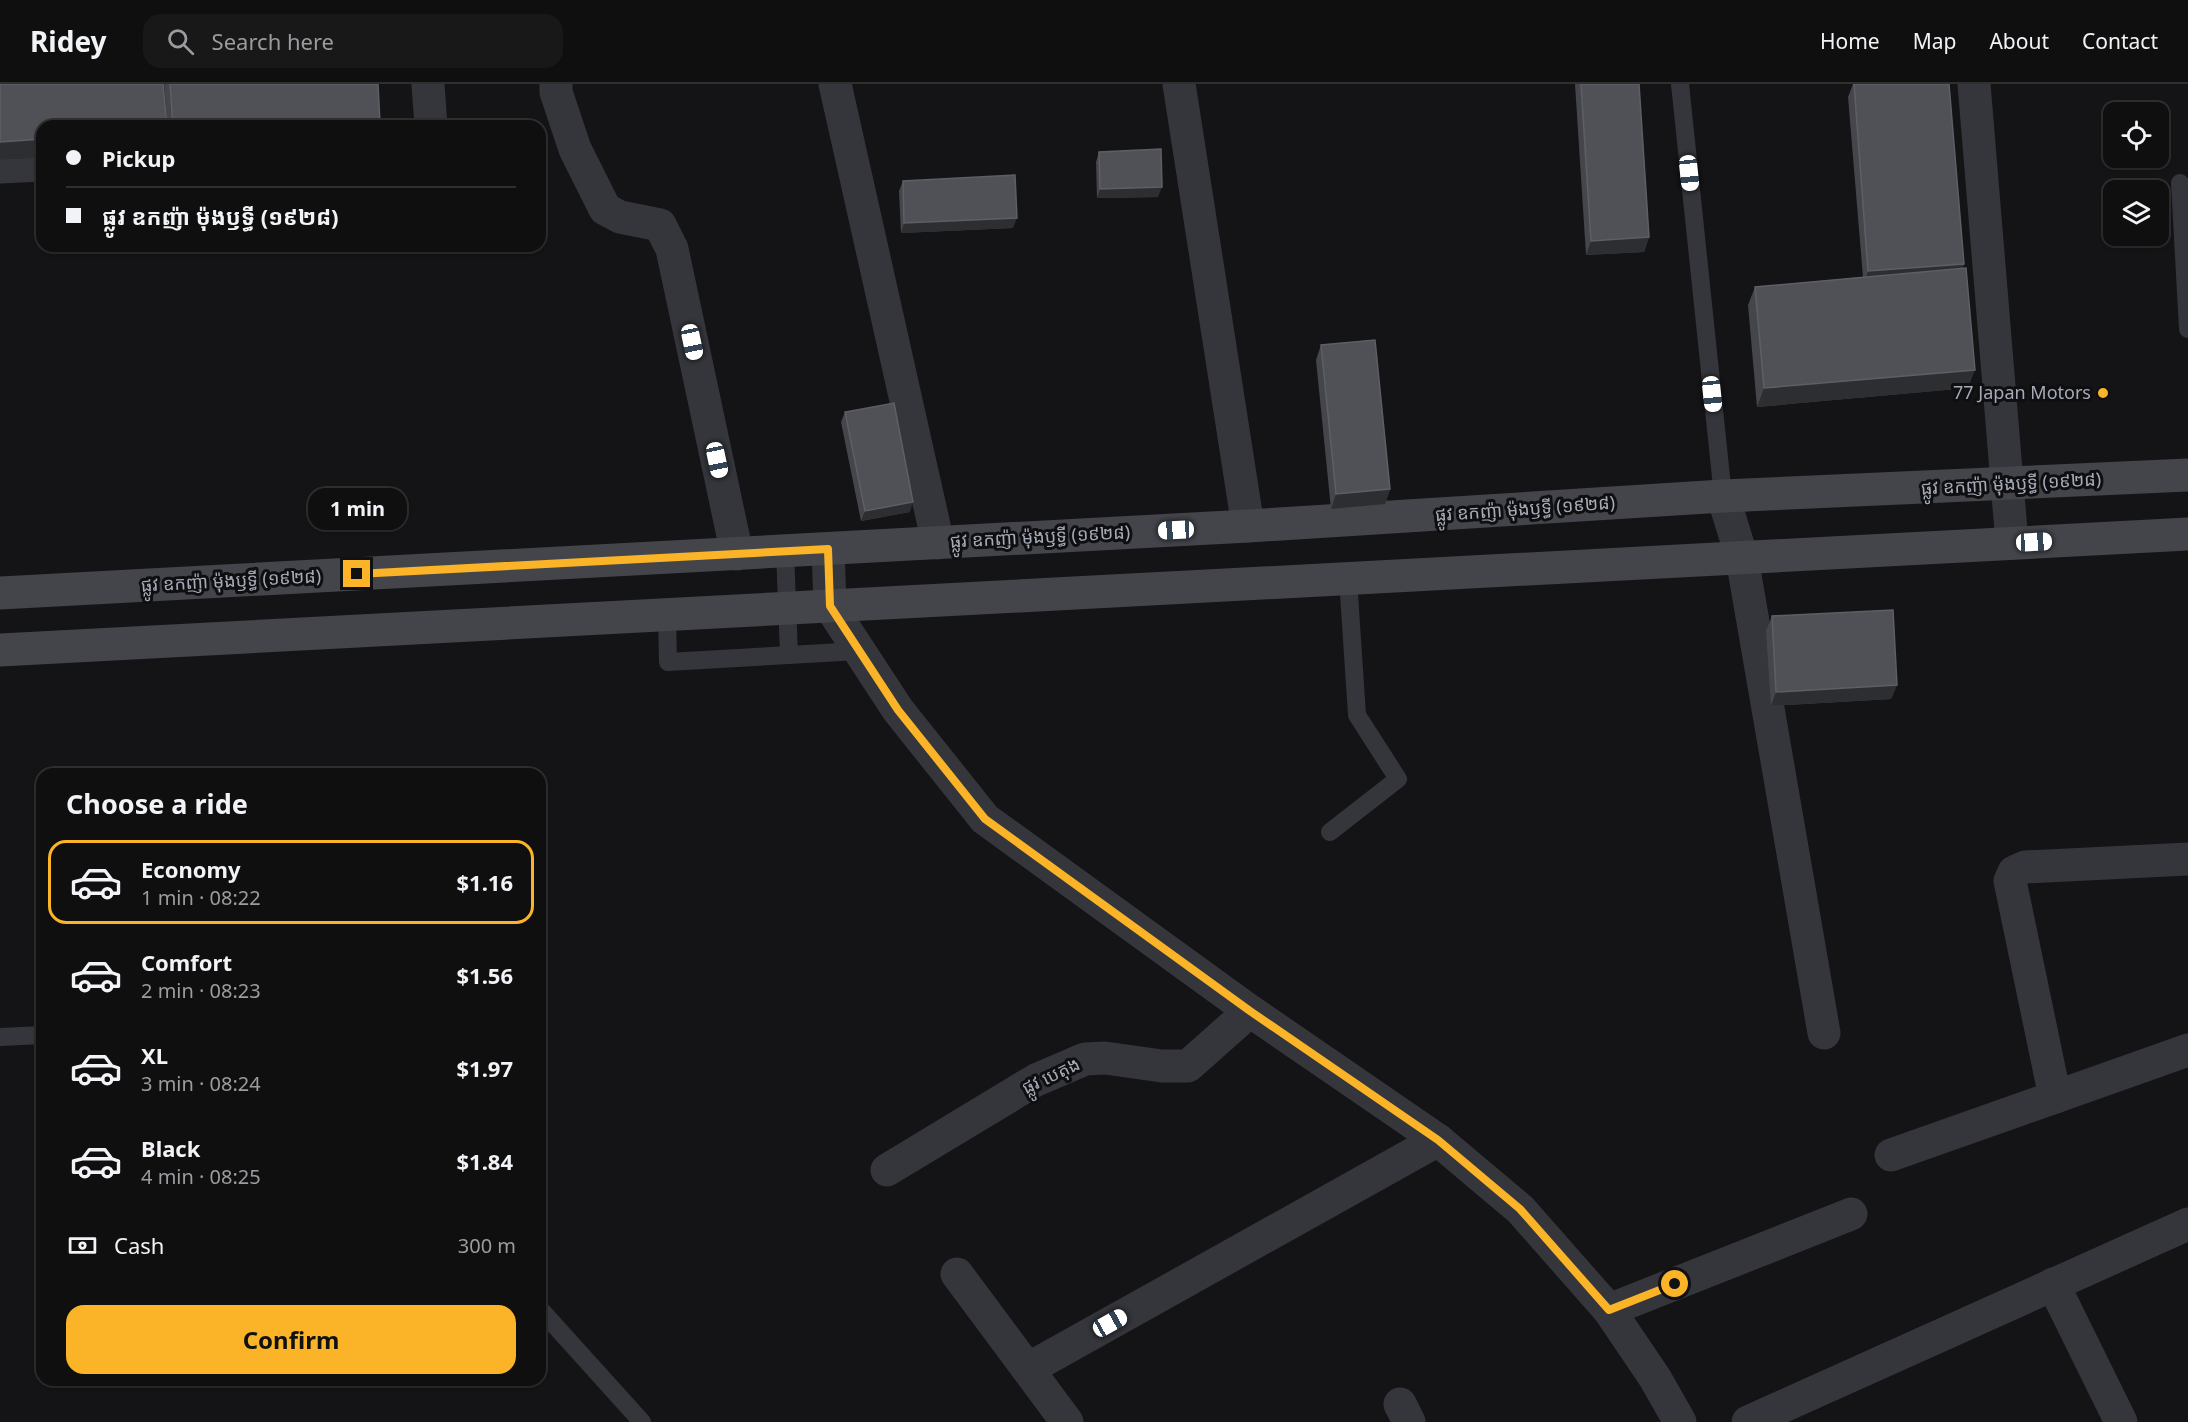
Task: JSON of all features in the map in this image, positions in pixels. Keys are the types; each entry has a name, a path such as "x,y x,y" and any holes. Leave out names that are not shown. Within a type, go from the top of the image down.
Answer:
{"main road":[{"name":"ផ្លូវ ឧកញ៉ា ម៉ុងឫទ្ធី (១៩២៨)","path":"0,593 1248,526 1723,496 2188,475"},
{"path":"0,650 2188,534"}],"street":[{"path":"428,84 431,120"},
{"path":"556,84 556,92 575,149 605,209 620,217 660,225 672,249 737,554"},
{"path":"835,84 938,543"},
{"path":"1179,84 1248,526"},
{"path":"1974,84 2012,543"},
{"path":"0,167 36,165"},
{"path":"1723,496 1742,558 1824,1032"},
{"path":"828,549 830,606 898,710 985,819 1250,1011 1438,1140 1520,1209 1609,1310 1655,1378 1680,1422"},
{"path":"2055,1096 2010,881 2014,872 2025,867 2188,859"},
{"name":"ផ្លូវ បេតុង","path":"888,1170 1036,1080 1085,1059 1105,1058 1162,1066 1188,1066 1250,1011"},
{"path":"1891,1155 2188,1050"},
{"path":"1028,1369 1438,1140"},
{"path":"1609,1310 1851,1214"},
{"path":"1748,1422 2188,1224"},
{"path":"957,1274 1067,1422"},
{"path":"2053,1284 2121,1422"}],"lane":[{"path":"1680,84 1723,496"},
{"path":"2180,183 2188,329"},
{"path":"785,551 789,655"},
{"path":"1330,832 1398,779 1357,715 1348,579"},
{"path":"667,615 668,662 859,651"},
{"path":"0,1037 36,1035"},
{"path":"546,1317 642,1422"}],"building":[{"path":"0,84 163,84 166,120 36,120 36,139 0,142"},
{"path":"170,84 378,84 380,120 173,120"},
{"path":"1581,84 1639,84 1649,237 1591,241"},
{"path":"1854,84 1949,84 1964,264 1868,271"},
{"path":"1161,149 1162,187 1100,189 1099,152"},
{"path":"1015,175 1017,218 904,223 903,181"},
{"path":"1966,268 1975,370 1764,388 1755,287"},
{"path":"1375,340 1390,489 1336,494 1321,345"},
{"path":"894,403 913,502 865,511 845,412"},
{"path":"1893,610 1897,685 1776,692 1772,616"}],"place":[{"name":"77 Japan Motors","path":"2103,393"}],"route":[{"path":"357,574 828,549 830,606 898,710 985,819 1250,1011 1438,1140 1520,1209 1609,1310 1675,1284"}]}
